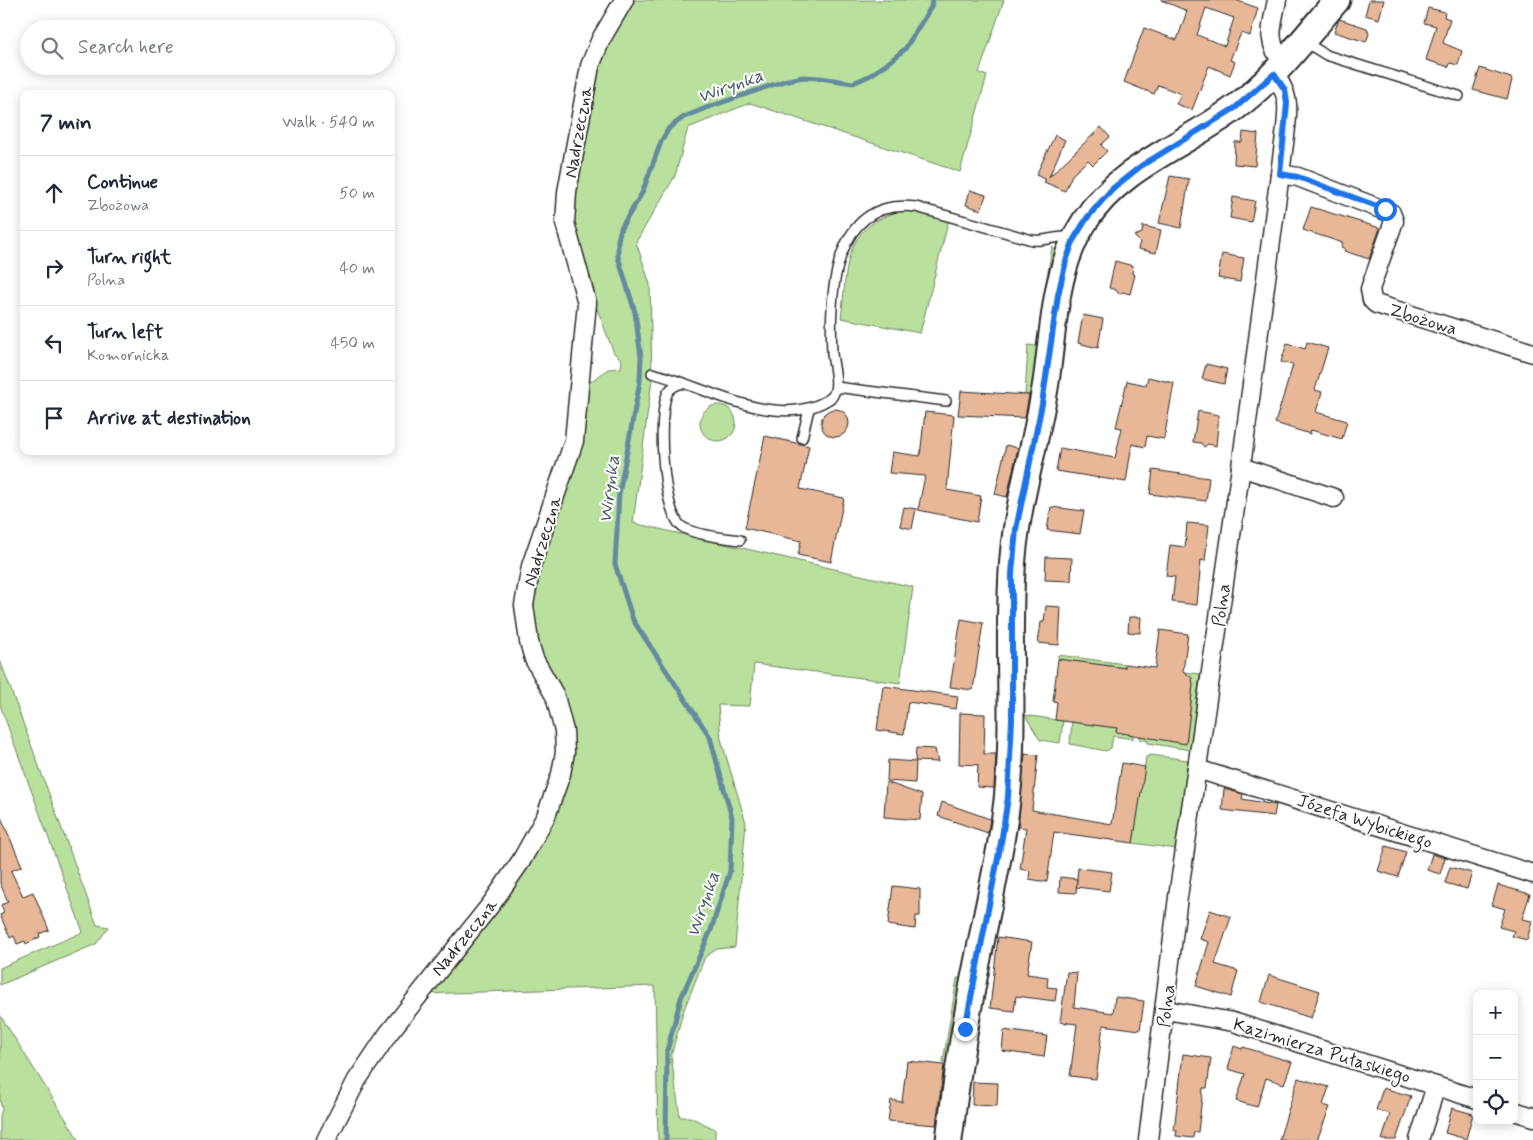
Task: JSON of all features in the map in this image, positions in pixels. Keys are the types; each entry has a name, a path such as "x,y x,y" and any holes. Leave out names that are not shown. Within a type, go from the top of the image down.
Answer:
{"street":[{"name":"Nadrzeczna","path":"326,1140 357,1080 388,1034 492,903 521,861 546,816 562,774 565,752 564,731 555,696 534,659 524,605 532,566 574,441 587,303 565,223 567,192 590,66 601,39 624,0"},
{"name":"Polna","path":"1148,1140 1166,1010 1178,897 1241,468 1280,174 1287,103 1271,40 1277,0"},
{"path":"950,1140 964,1037 1001,844 1008,797 1012,728 1012,574 1016,529 1045,390 1059,289 1074,239 1094,208 1122,181 1235,108 1279,68 1337,0"},
{"name":"Zbożowa","path":"1280,174 1298,177 1391,213 1394,221 1370,289 1372,300 1376,304 1533,353"},
{"path":"1241,468 1334,498"},
{"name":"Józefa Wybickiego","path":"1197,769 1533,874"},
{"name":"Kazimierza Pułaskiego","path":"1166,1010 1227,1021 1473,1098"},
{"path":"1419,1140 1436,1086"},
{"path":"1518,1112 1533,1117"}],"lane":[{"path":"1303,40 1316,51 1326,55 1460,96"},
{"path":"652,372 732,400 793,412 809,409 832,397 836,386 832,360 832,328 838,265 842,251 852,232 869,216 880,211 904,205 929,210 1032,240 1044,241 1064,236 1074,239"},
{"path":"685,383 673,386 669,391 663,425 663,461 673,512 681,526 689,530 740,540"},
{"path":"836,386 946,401"},
{"path":"802,438 809,409"}],"green space":[{"path":"629,0 1004,0 979,73 987,76 960,172 750,103 688,128 675,176 636,242 650,284 652,379 633,523 913,587 900,683 754,664 750,706 718,705 721,739 746,823 735,947 717,949 705,957 683,1012 671,1056 680,1117 690,1117 715,1129 715,1140 658,1140 655,986 424,994 567,775 549,702 539,650 535,625 535,577 587,384 608,369 621,368 622,360 614,353 589,288 570,223 593,74"},
{"path":"900,211 917,211 949,219 920,333 841,318 847,266 857,239 867,228 881,218"},
{"path":"1052,247 1056,252 1048,287 1031,395 1025,395 1028,345 1036,346"},
{"path":"718,405 725,406 731,410 735,416 735,430 731,436 725,440 718,441 711,440 705,436 701,430 700,423 701,416 705,410 711,406"},
{"path":"1058,655 1125,664 1116,732 1133,735 1133,739 1113,736 1111,748 1106,751 1070,744 1072,722 1111,727 1118,667 1058,659"},
{"path":"0,660 97,925 109,927 96,944 0,985 0,968 83,932 0,705"},
{"path":"1184,672 1200,674 1190,750 1140,740 1140,736 1186,743 1193,685 1192,678"},
{"path":"1025,715 1063,721 1060,743 1040,740"},
{"path":"1151,755 1188,760 1177,849 1133,843 1146,757"},
{"path":"957,978 962,978 948,1062 943,1062"},
{"path":"0,1015 79,1140 0,1140 0,1115 2,1109 0,1101"}],"building":[{"path":"1161,0 1235,0 1258,8 1250,36 1241,33 1230,60 1235,62 1230,75 1209,66 1192,110 1176,104 1181,94 1158,85 1154,94 1124,82 1144,28 1177,40 1187,11","holes":["1206,8 1234,18 1225,46 1197,35"]},
{"path":"1369,0 1384,0 1379,19 1365,15"},
{"path":"1428,8 1445,12 1444,17 1450,19 1443,43 1462,51 1458,65 1450,63 1449,67 1426,60 1436,26 1424,23"},
{"path":"1339,19 1367,28 1369,34 1366,42 1334,32"},
{"path":"1480,68 1511,78 1507,99 1473,90"},
{"path":"1101,127 1110,137 1101,145 1107,151 1093,165 1088,160 1072,175 1065,191 1044,182 1046,180 1036,175 1055,135 1065,140 1049,177"},
{"path":"1243,132 1258,134 1255,166 1234,164 1235,142 1242,142"},
{"path":"1170,176 1189,179 1181,228 1159,223"},
{"path":"970,190 986,195 981,210 966,205"},
{"path":"1233,197 1255,201 1251,222 1230,218"},
{"path":"1311,207 1380,228 1369,259 1344,251 1345,249 1341,247 1343,243 1303,230"},
{"path":"1143,226 1161,230 1156,253 1138,249 1140,242 1134,236 1142,233"},
{"path":"1222,254 1244,258 1240,282 1218,278"},
{"path":"1115,261 1133,266 1132,274 1135,275 1130,294 1123,292 1119,294 1116,290 1109,288"},
{"path":"1083,315 1103,319 1098,348 1078,343"},
{"path":"1307,342 1328,348 1315,390 1322,392 1316,412 1347,421 1342,439 1311,430 1310,434 1275,423 1293,365 1281,362 1287,343 1305,349"},
{"path":"1206,364 1227,369 1224,384 1202,379"},
{"path":"1148,377 1174,383 1164,439 1147,436 1145,447 1132,444 1126,482 1056,471 1060,448 1115,458 1122,428 1116,427 1127,381 1146,385"},
{"path":"961,391 1029,395 1025,418 958,415"},
{"path":"835,409 845,413 849,423 845,433 835,437 825,433 821,423 825,413"},
{"path":"1198,411 1219,415 1216,446 1208,444 1204,447 1201,443 1193,442"},
{"path":"925,412 954,415 947,490 981,496 977,522 918,510 925,476 889,473 892,452 920,456"},
{"path":"765,436 809,446 800,489 844,498 831,562 798,555 801,541 745,528"},
{"path":"1006,445 1018,448 1007,497 995,494"},
{"path":"1153,470 1209,478 1206,501 1150,494"},
{"path":"904,507 916,509 912,529 900,526"},
{"path":"1051,507 1084,511 1080,534 1047,530"},
{"path":"1187,523 1209,525 1205,561 1201,560 1197,605 1172,602 1175,577 1166,576 1170,545 1185,547"},
{"path":"1046,557 1072,558 1071,581 1045,580"},
{"path":"1046,606 1061,607 1059,645 1038,643 1041,622 1044,622"},
{"path":"1129,617 1141,617 1140,633 1128,632"},
{"path":"961,619 983,623 973,690 950,687"},
{"path":"1160,630 1188,634 1183,671 1192,678 1193,685 1186,744 1116,732 1117,728 1055,720 1057,702 1053,701 1058,659 1125,668 1125,664 1155,668"},
{"path":"883,686 958,696 956,709 908,702 904,734 877,730"},
{"path":"960,713 985,714 984,754 996,754 994,788 977,787 978,765 959,764"},
{"path":"916,748 935,749 938,762 915,761"},
{"path":"1025,754 1038,755 1032,810 1112,824 1122,763 1145,767 1133,843 1054,832 1047,882 1029,879 1030,871 1020,869 1026,828 1018,827"},
{"path":"888,760 916,762 915,783 887,781"},
{"path":"886,782 922,795 920,820 884,817"},
{"path":"1224,789 1243,794 1242,799 1276,805 1274,816 1222,810"},
{"path":"942,802 990,819 988,833 938,816"},
{"path":"0,815 22,866 11,871 23,896 33,892 49,930 39,934 40,937 26,944 25,941 17,944 14,936 10,938 0,915 4,913 1,905 8,902 0,883"},
{"path":"1386,846 1406,852 1398,877 1378,871"},
{"path":"1432,854 1445,858 1440,874 1427,870"},
{"path":"1450,867 1472,873 1467,889 1445,883"},
{"path":"1078,868 1112,872 1109,891 1076,887"},
{"path":"1060,877 1077,879 1076,893 1059,892"},
{"path":"1498,885 1530,894 1522,919 1532,921 1527,940 1512,936 1514,931 1499,927 1505,909 1492,905"},
{"path":"893,886 920,889 920,916 916,916 915,929 888,925"},
{"path":"1210,910 1231,917 1215,964 1238,971 1231,997 1196,986 1209,942 1200,939"},
{"path":"998,937 1032,942 1027,974 1048,977 1047,987 1057,988 1055,1001 1016,996 1014,1011 990,1008"},
{"path":"1067,972 1077,973 1074,1007 1113,1013 1115,997 1144,1001 1140,1030 1103,1025 1096,1079 1070,1076 1077,1024 1060,1022"},
{"path":"1269,975 1320,991 1311,1018 1261,1002"},
{"path":"1004,1030 1047,1036 1044,1057 1002,1051"},
{"path":"1234,1046 1292,1062 1284,1084 1266,1078 1257,1107 1236,1101 1245,1074 1228,1069"},
{"path":"1183,1054 1211,1058 1207,1088 1203,1088 1198,1132 1194,1132 1193,1138 1176,1136 1177,1130 1174,1130"},
{"path":"907,1061 944,1065 936,1125 888,1121 891,1100 902,1102"},
{"path":"1298,1078 1329,1087 1323,1105 1330,1107 1317,1140 1279,1140"},
{"path":"973,1082 998,1083 997,1106 972,1105"},
{"path":"1383,1088 1411,1096 1396,1140 1382,1140 1390,1114 1376,1110"},
{"path":"1452,1108 1473,1114 1466,1139 1445,1133"}],"waterway":[{"name":"Wirynka","path":"666,1140 667,1051 681,998 711,930 730,871 732,818 710,737 633,620 615,564 619,494 640,381 641,357 635,312 618,257 618,240 621,228 642,193 661,142 669,128 684,117 706,108 784,81 803,77 853,83 869,76 905,49 931,7 932,0"}],"route":[{"path":"965,1029 1008,797 1012,720 1011,602 1016,529 1040,418 1058,295 1066,261 1074,239 1094,208 1122,181 1141,166 1215,122 1245,101 1274,74 1285,90 1287,103 1280,174 1298,177 1385,209"}]}
